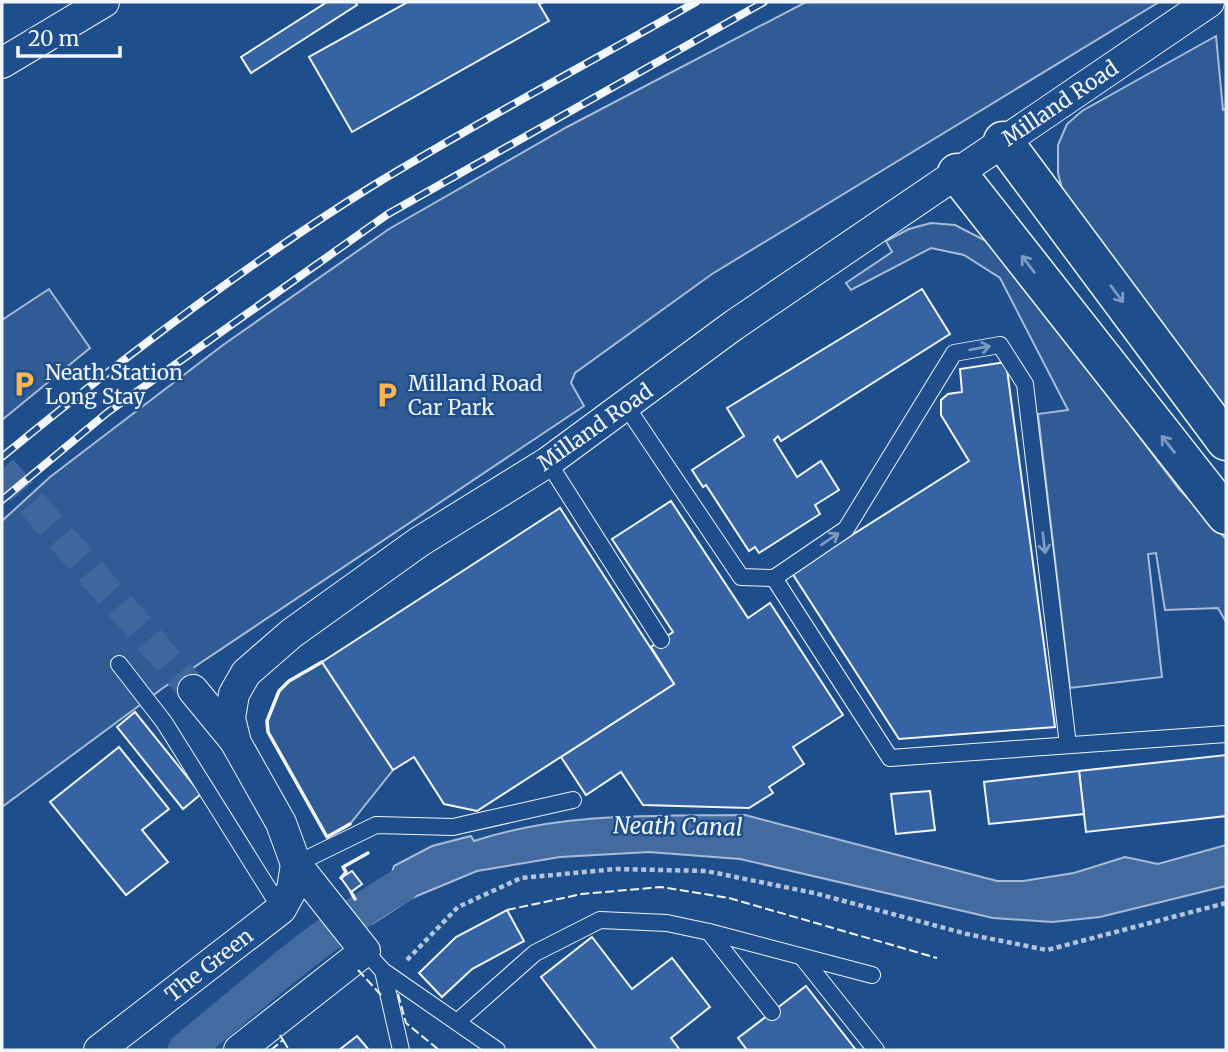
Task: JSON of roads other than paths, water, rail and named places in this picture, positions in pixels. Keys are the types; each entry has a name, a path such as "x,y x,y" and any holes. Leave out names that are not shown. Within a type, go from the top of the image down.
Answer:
{"main road":[{"path":"1003,141 1226,441"},
{"path":"957,173 1218,507"}],"street":[{"path":"2,63 104,2"},
{"name":"Milland Road","path":"381,967 296,864 281,823 236,743 230,718 234,694 246,673 268,652 419,542 548,462 734,325 1209,2"},
{"path":"193,690 236,743"},
{"path":"281,909 292,889 296,864"},
{"name":"The Green","path":"99,1050 281,909"},
{"path":"239,1050 381,967"}],"lane":[{"path":"626,406 741,577 774,578 846,529 954,353 1000,345 1025,384 1068,745"},
{"path":"548,462 661,640"},
{"path":"774,578 890,758 1226,734"},
{"path":"119,664 164,722 281,909"},
{"path":"296,864 376,825 453,827 573,800"},
{"path":"457,1022 536,953 600,920 667,923 872,975"},
{"path":"709,932 772,1012"},
{"path":"803,957 876,1050"},
{"path":"381,967 497,1050"},
{"path":"381,967 401,1050"}],"water":[{"path":"745,815 997,881 1023,881 1074,873 1125,857 1158,864 1226,845 1226,886 1100,917 1052,922 993,918 740,859 649,852 560,857 477,871 412,898 372,924 355,899 390,879 394,866 432,846 471,836 474,841 574,820"}],"waterway":[{"name":"Neath Canal","path":"185,1050 317,942 402,885"}],"tunnel":[{"path":"2,469 193,690"}],"railway":[{"path":"2,457 181,316 321,219 450,140 696,2"},
{"path":"2,500 108,412 388,214 764,2"}],"place":[{"name":"Neath Station Long Stay","path":"24,384"},
{"name":"Milland Road Car Park","path":"387,395"}]}
